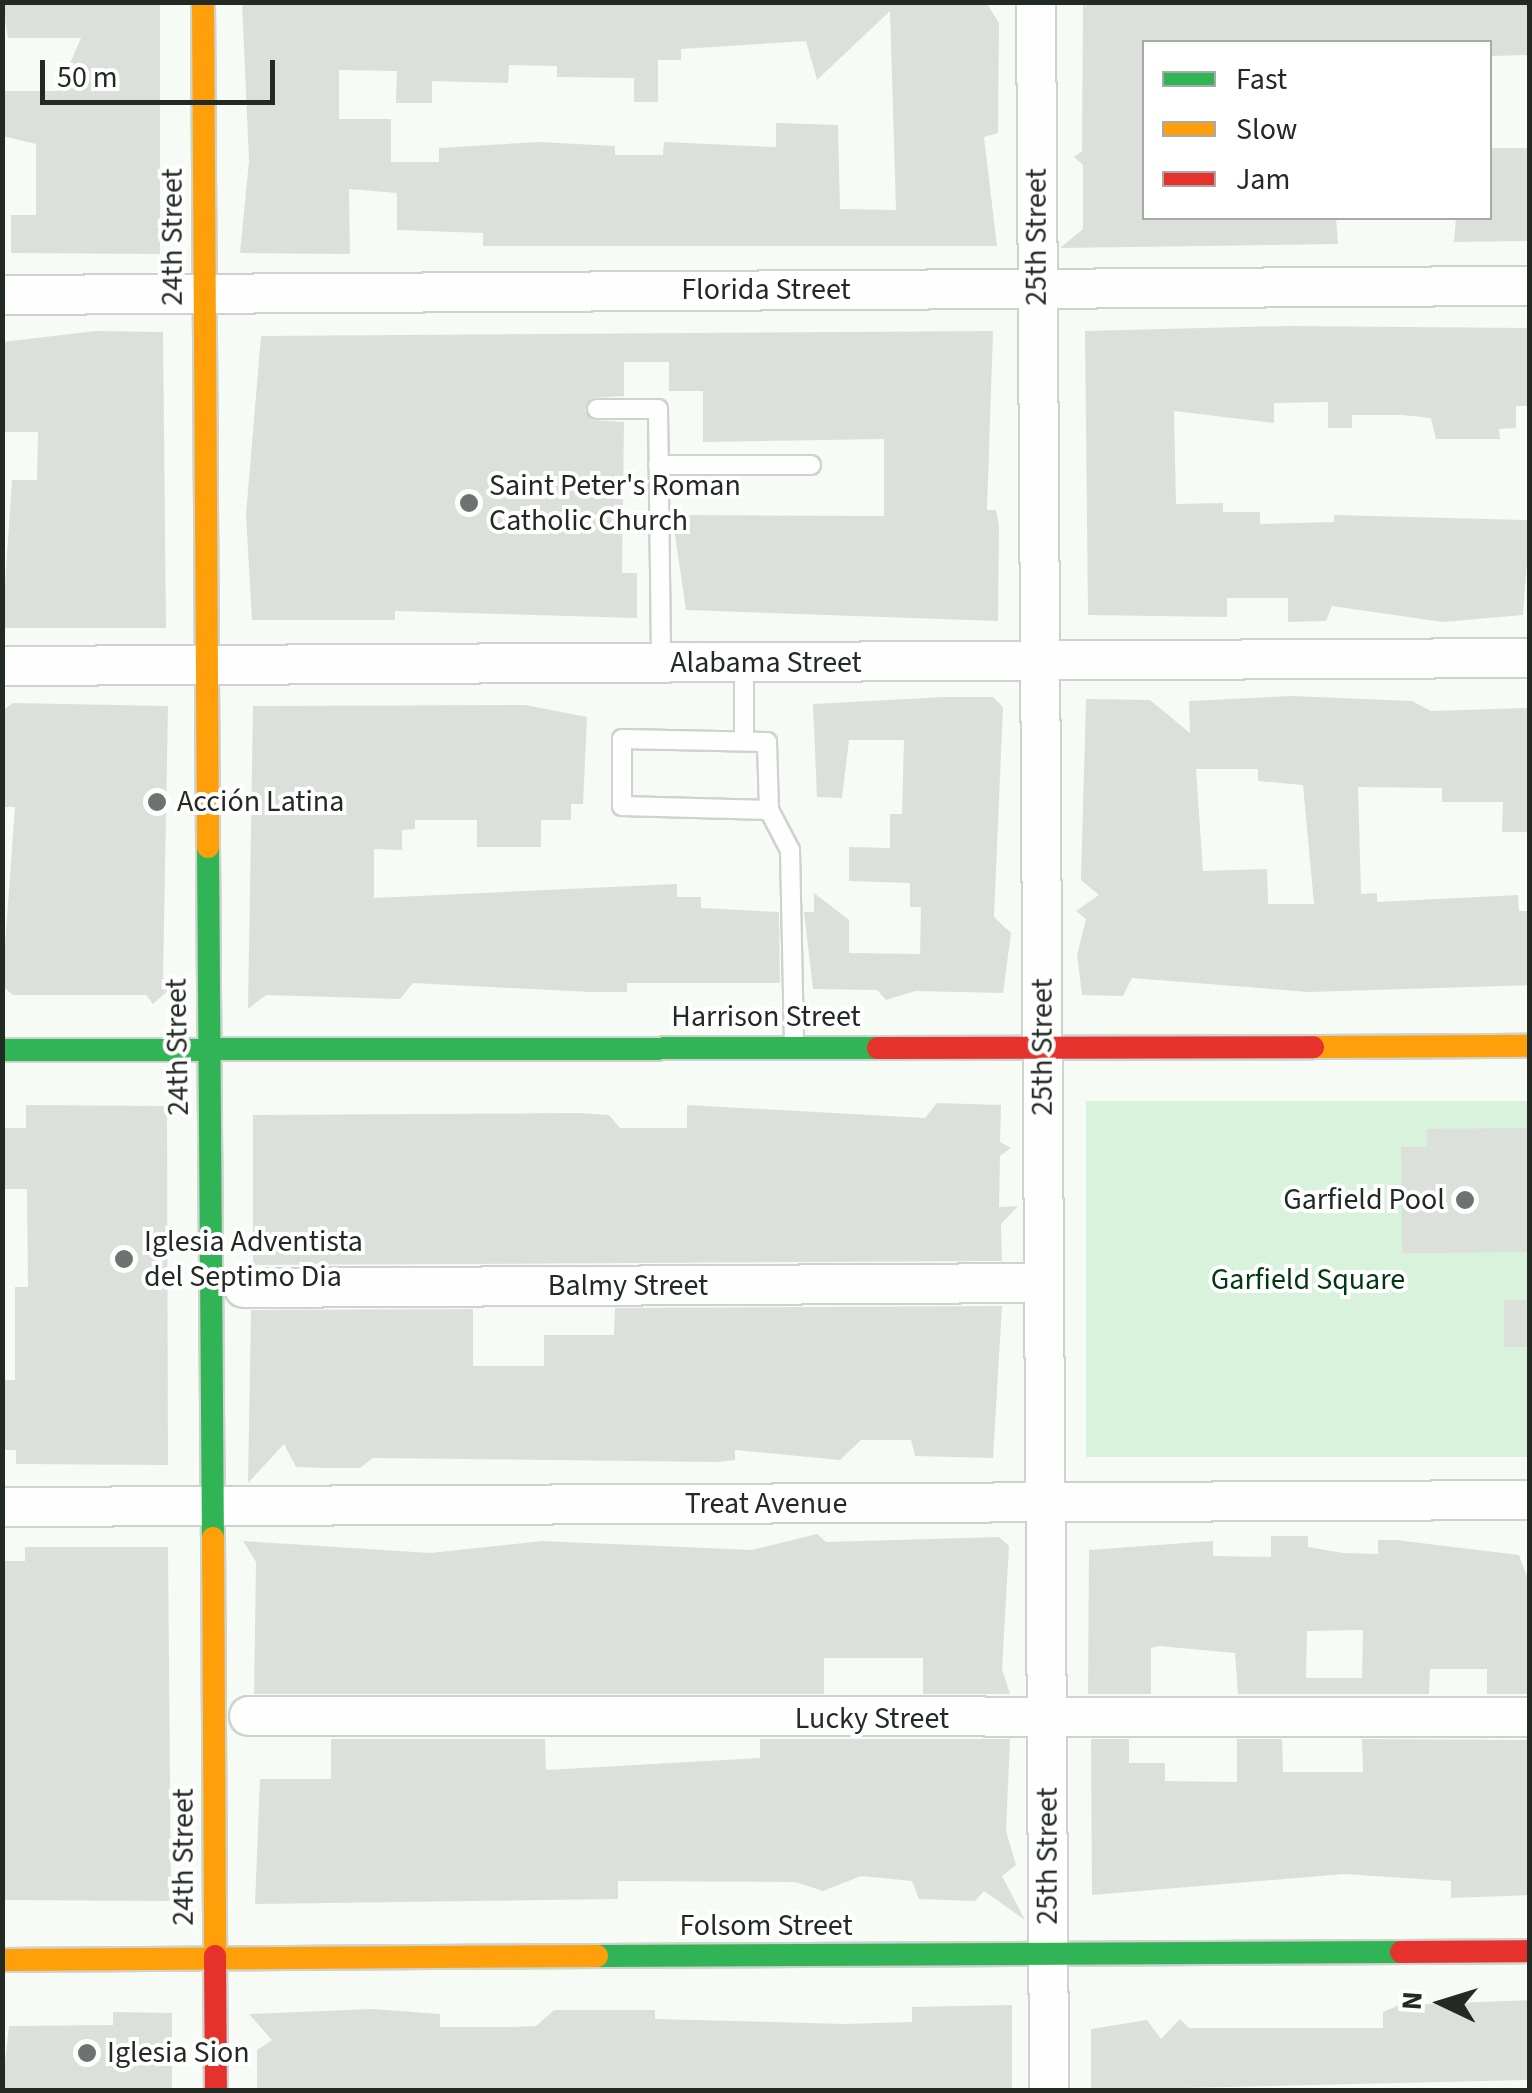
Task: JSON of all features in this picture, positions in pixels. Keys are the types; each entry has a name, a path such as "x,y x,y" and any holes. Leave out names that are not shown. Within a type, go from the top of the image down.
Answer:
{"street":[{"name":"24th Street","path":"202,2 208,1044 228,1288 212,1507 231,1716 215,1959 216,2090"},
{"name":"25th Street","path":"1036,2 1049,2090"},
{"name":"Florida Street","path":"2,295 1530,286"},
{"name":"Alabama Street","path":"2,666 1530,658"},
{"name":"Harrison Street","path":"2,1050 208,1044 1043,1049 1530,1046"},
{"name":"Balmy Street","path":"228,1288 1044,1283"},
{"name":"Treat Avenue","path":"2,1508 1530,1500"},
{"name":"Lucky Street","path":"231,1716 1048,1720 1530,1717"},
{"name":"Folsom Street","path":"2,1960 1530,1951"}],"lane":[{"path":"597,409 658,410 660,663"},
{"path":"658,464 811,465"},
{"path":"744,662 744,741"},
{"path":"770,810 622,806 622,738 767,742 770,810 790,850 794,1047"}],"green space":[{"name":"Garfield Square","path":"1086,1101 1529,1101 1529,1457 1086,1457"}],"building":[{"path":"2,2 160,2 160,254 11,253 11,215 36,215 36,144 2,136 2,91 58,91 81,38 8,38"},
{"path":"242,2 986,2 999,23 998,133 984,137 997,246 483,246 483,233 397,230 397,193 349,189 350,254 240,253 249,161","holes":["890,11 896,210 840,209 838,125 776,123 776,147 664,142 663,155 615,155 615,146 539,142 439,148 439,162 391,162 391,119 339,119 339,70 397,71 396,103 432,103 432,81 508,83 509,65 557,66 557,77 634,78 634,102 658,102 658,60 681,60 681,49 806,41 817,80"]},
{"path":"1083,2 1530,2 1530,55 1492,56 1492,40 1142,40 1142,220 1336,220 1338,244 1060,248 1083,229 1083,165 1074,157 1082,151"},
{"path":"1492,148 1530,148 1530,241 1454,242 1456,220 1492,220"},
{"path":"1287,326 1530,328 1530,406 1516,406 1516,428 1499,429 1500,439 1436,439 1431,418 1402,415 1352,415 1352,428 1328,428 1328,402 1274,403 1274,423 1174,411 1176,504 1223,503 1223,512 1260,512 1260,524 1334,522 1334,515 1530,520 1523,615 1443,622 1332,606 1326,621 1288,622 1288,598 1227,598 1227,617 1088,615 1085,331"},
{"path":"96,331 163,332 166,628 2,628 12,480 37,480 38,432 2,432 2,342"},
{"path":"993,331 987,510 996,510 999,526 998,621 686,610 672,515 884,516 884,439 703,442 703,391 669,391 669,362 624,362 624,396 592,398 585,410 592,420 624,422 622,573 637,573 637,618 395,611 395,620 252,620 246,515 261,336"},
{"path":"1292,696 1412,701 1431,711 1530,708 1530,832 1502,832 1503,802 1442,802 1442,788 1358,787 1361,894 1377,893 1377,902 1518,895 1519,911 1530,911 1530,985 1309,992 1132,978 1123,996 1082,995 1077,955 1086,919 1076,911 1099,895 1081,880 1086,699 1150,700 1190,733 1189,701","holes":["1196,769 1258,769 1258,781 1303,785 1314,904 1268,904 1267,869 1203,871"]},
{"path":"993,697 1003,707 994,917 1011,933 1003,993 915,991 886,1000 877,990 813,989 804,912 814,912 814,893 849,920 849,953 920,954 921,907 910,907 910,883 849,881 849,847 890,848 890,814 902,814 904,740 849,740 842,798 817,797 813,704"},
{"path":"13,703 168,706 163,978 173,986 153,1004 146,995 13,995 2,986 15,807 2,807 2,711"},
{"path":"525,705 587,717 583,804 571,804 571,820 541,820 541,847 477,847 477,820 415,820 415,829 402,830 402,850 374,849 374,898 677,884 677,897 701,897 701,908 779,912 780,983 627,983 627,992 590,992 413,983 400,999 266,995 248,1009 253,706"},
{"path":"937,1103 1001,1105 1000,1142 1011,1148 1000,1156 999,1207 1018,1206 1001,1224 1002,1261 253,1265 253,1115 579,1113 609,1115 620,1128 687,1128 687,1105 925,1118"},
{"path":"26,1105 167,1106 168,1465 16,1464 16,1450 2,1450 2,1380 15,1380 15,1287 28,1287 27,1189 2,1189 2,1128 26,1128"},
{"name":"Garfield Pool","path":"1530,1128 1530,1252 1402,1253 1401,1147 1427,1147 1427,1129"},
{"path":"1504,1300 1530,1300 1530,1347 1504,1347"},
{"path":"1002,1306 993,1458 915,1456 911,1440 861,1440 840,1460 735,1450 735,1460 717,1462 373,1458 360,1468 326,1468 296,1467 284,1444 248,1483 251,1310 473,1309 473,1366 544,1366 544,1335 614,1335 615,1308"},
{"path":"817,1534 826,1542 999,1537 1009,1546 1002,1669 1010,1694 923,1694 923,1658 824,1658 824,1694 254,1694 256,1562 243,1541 430,1553 542,1541 752,1550"},
{"path":"1271,1536 1308,1536 1308,1547 1343,1553 1378,1554 1378,1540 1396,1540 1519,1555 1530,1584 1530,1694 1487,1694 1487,1669 1430,1669 1429,1694 1238,1694 1235,1653 1159,1646 1151,1648 1151,1694 1088,1694 1089,1550 1213,1541 1213,1556 1271,1557","holes":["1363,1630 1362,1678 1306,1678 1307,1631"]},
{"path":"25,1547 168,1547 171,1901 2,1900 2,1561 25,1561"},
{"path":"331,1739 545,1739 546,1770 760,1758 760,1739 1010,1739 1006,1831 1016,1865 1002,1876 1025,1920 984,1891 975,1901 919,1899 912,1881 861,1876 823,1891 795,1882 618,1881 618,1899 255,1904 260,1779 331,1779"},
{"path":"1091,1739 1129,1739 1129,1763 1165,1763 1165,1781 1237,1782 1237,1739 1282,1739 1283,1772 1363,1772 1362,1739 1530,1740 1530,1895 1451,1898 1451,1881 1344,1874 1092,1895"},
{"path":"1530,2000 1530,2080 1091,2090 1091,2029 1147,2020 1161,2039 1180,2019 1189,2028 1383,2028 1383,2012 1399,2005"},
{"path":"1012,2005 1012,2090 257,2090 257,2050 272,2040 249,2014 373,2009 440,2014 440,2027 511,2027 536,2026 554,2010 655,2010 655,2019 845,2024 912,2022 912,2007"},
{"path":"113,2012 172,2013 172,2090 2,2090 9,2026 113,2025"}],"traffic: fast":[{"path":"208,847 213,1538"},
{"path":"2,1050 878,1048"},
{"path":"597,1956 1401,1952"}],"traffic: slow":[{"path":"203,2 208,847"},
{"path":"1313,1047 1530,1046"},
{"path":"213,1538 215,1956"},
{"path":"2,1960 597,1956"}],"traffic: jam":[{"path":"878,1048 1313,1047"},
{"path":"1401,1952 1530,1951"},
{"path":"215,1956 216,2090"}],"place":[{"name":"Saint Peter's Roman Catholic Church","path":"469,503"},
{"name":"Acción Latina","path":"157,802"},
{"name":"Garfield Pool","path":"1465,1200"},
{"name":"Iglesia Adventista del Septimo Dia","path":"124,1259"},
{"name":"Iglesia Sion","path":"87,2053"}]}
